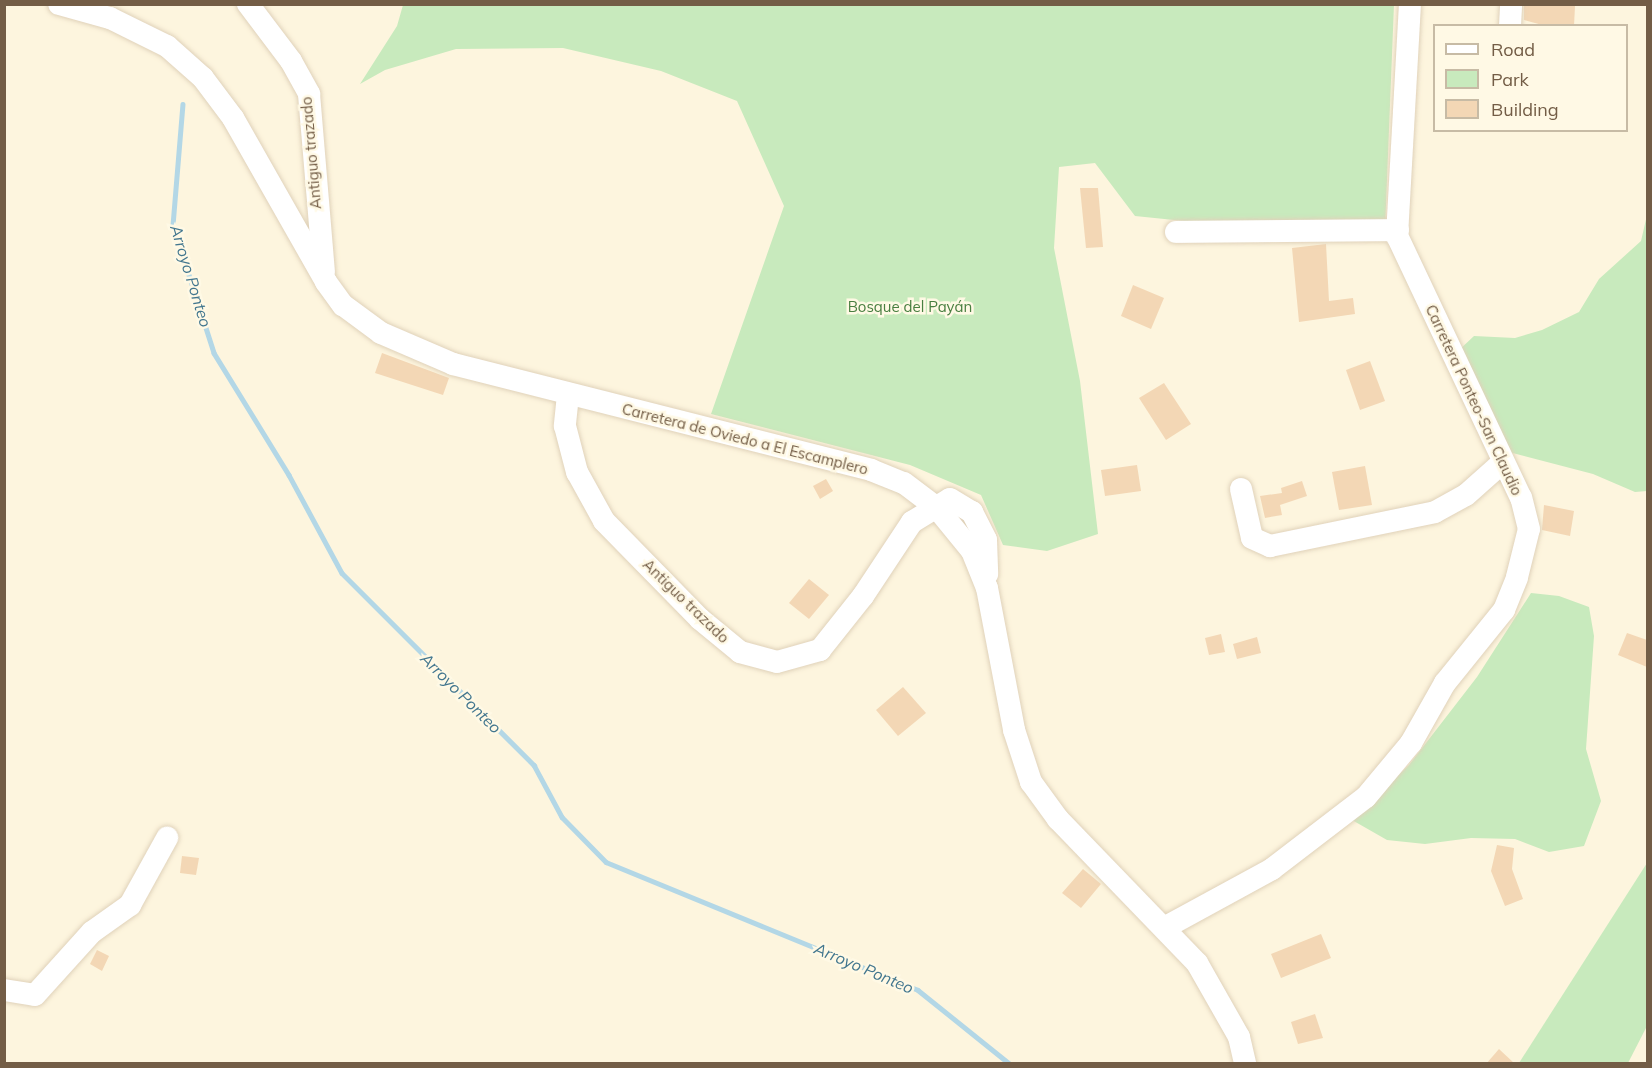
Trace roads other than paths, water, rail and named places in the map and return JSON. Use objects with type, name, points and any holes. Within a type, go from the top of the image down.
[{"type":"street","name":"Carretera de Oviedo a El Escamplero","points":[[59,4],[110,18],[167,46],[203,78],[233,118],[326,282],[343,305],[381,333],[453,364],[871,470],[904,483],[937,508],[972,551],[987,588],[1014,730],[1031,782],[1058,819],[1197,963],[1239,1037],[1245,1064]]},
{"type":"street","name":"Antiguo trazado","points":[[248,4],[291,61],[309,94],[316,211],[326,282]]},
{"type":"street","name":"Carretera Ponteo-San Claudio","points":[[1164,928],[1272,869],[1366,797],[1411,743],[1445,683],[1504,610],[1517,577],[1529,529],[1521,498],[1398,230],[1410,4]]},
{"type":"street","points":[[1510,24],[1511,4]]},
{"type":"street","points":[[1176,232],[1398,230]]},
{"type":"street","name":"Antiguo trazado","points":[[568,395],[565,426],[577,472],[604,521],[700,619],[740,652],[777,662],[820,650],[863,596],[912,522],[937,508]]},
{"type":"street","points":[[1241,489],[1252,538],[1270,546],[1435,512],[1466,495],[1503,462]]},
{"type":"street","points":[[4,990],[35,995],[92,932],[130,905],[167,838]]},
{"type":"waterway","name":"Arroyo Ponteo","points":[[183,104],[173,225],[214,353],[289,475],[342,573],[534,765],[562,817],[606,862],[918,990],[1010,1064]]},
{"type":"park label","name":"Bosque del Payán","points":[[910,307]]}]
